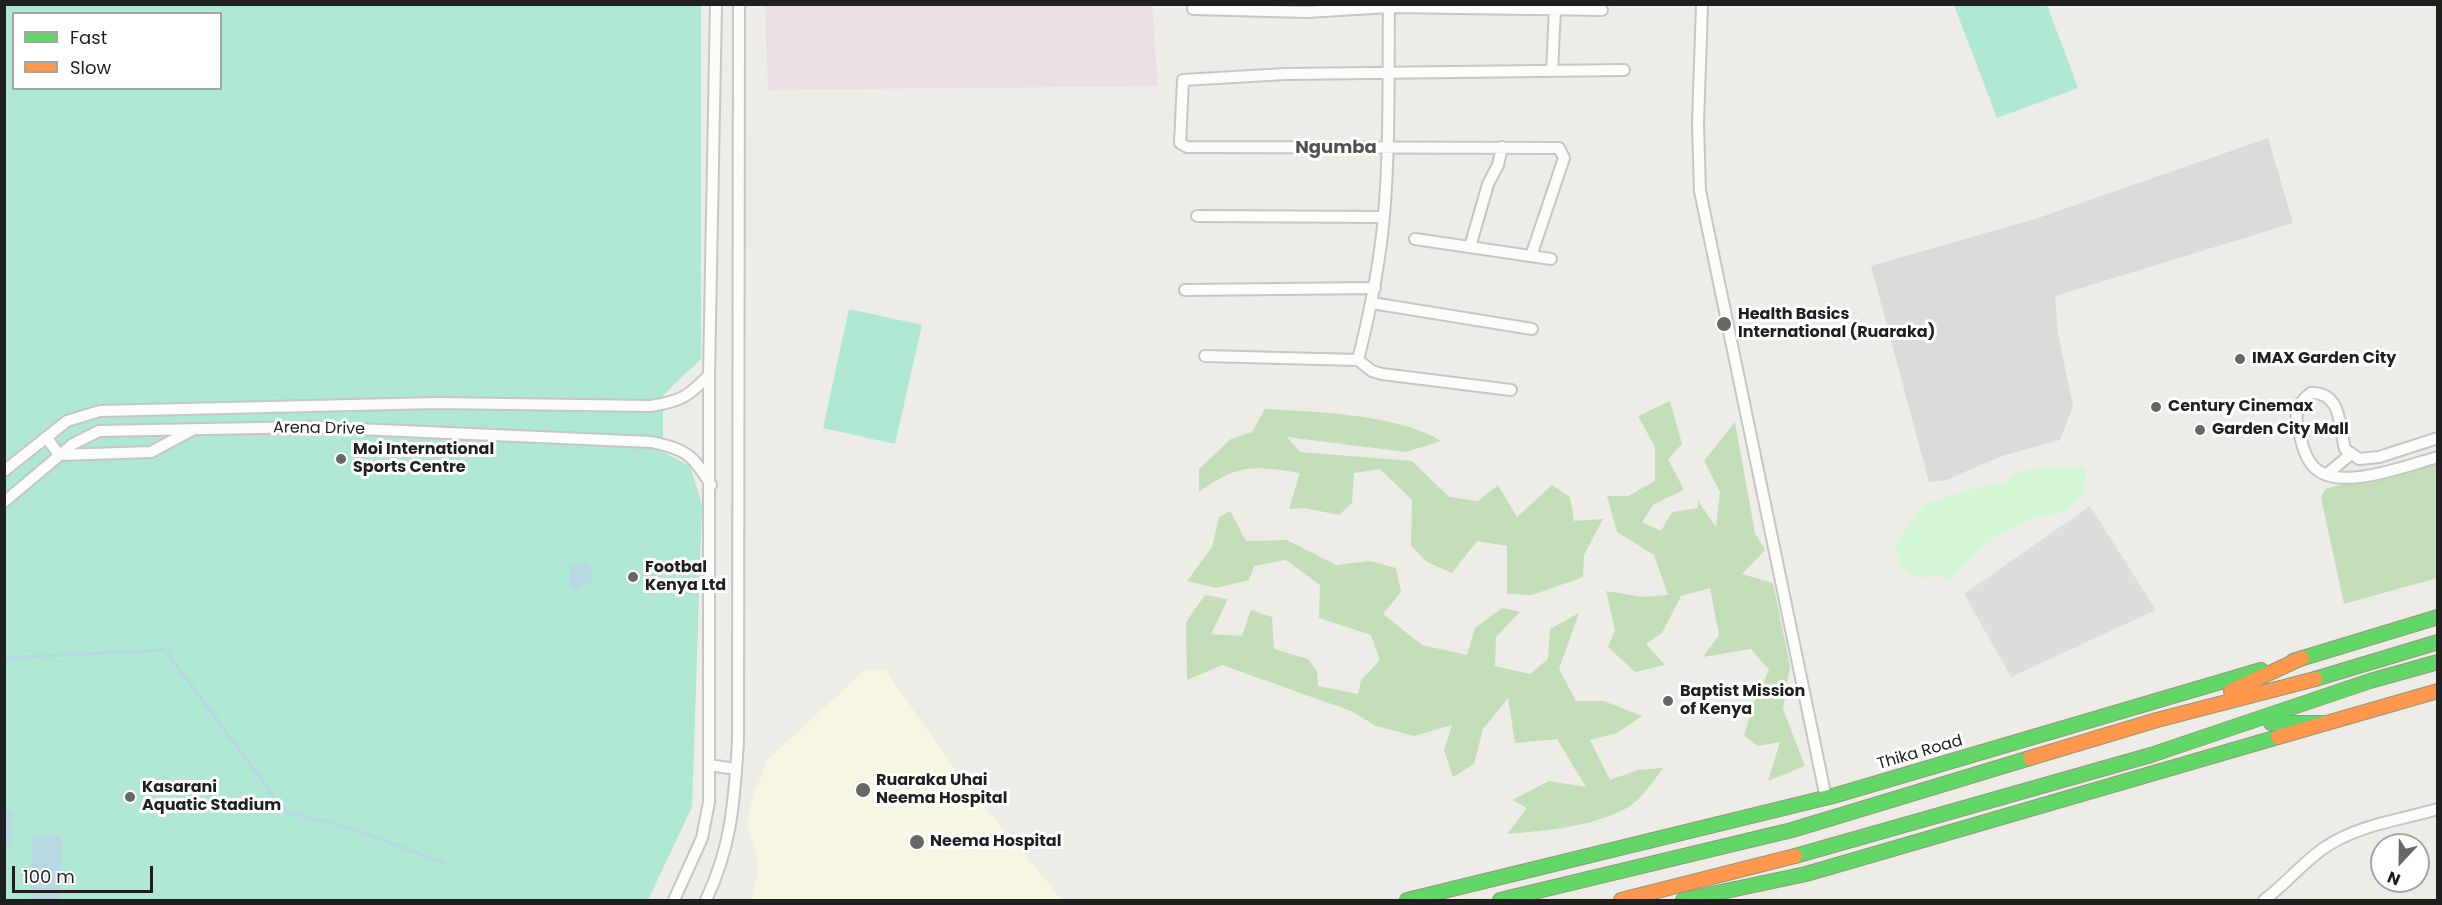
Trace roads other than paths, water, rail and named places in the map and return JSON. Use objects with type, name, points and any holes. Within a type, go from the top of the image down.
[{"type":"main road","name":"Thika Road","points":[[1407,900],[1523,874],[1826,798],[2438,617]]},
{"type":"main road","points":[[1500,900],[1792,830],[2157,720],[2301,683],[2438,642]]},
{"type":"main road","points":[[2157,720],[2254,682],[2302,658]]},
{"type":"main road","points":[[1621,900],[1900,827],[2151,755],[2370,681],[2438,662]]},
{"type":"main road","points":[[1683,900],[1806,874],[2438,691]]},
{"type":"main road","points":[[2240,726],[2293,721],[2323,723]]},
{"type":"street","points":[[674,900],[702,838],[709,802],[711,486],[709,375],[716,4]]},
{"type":"street","points":[[706,900],[726,848],[735,808],[740,4]]},
{"type":"street","points":[[1702,4],[1698,124],[1701,191],[1826,798]]},
{"type":"street","points":[[1358,360],[1375,288],[1384,217],[1388,147],[1389,6]]},
{"type":"street","points":[[1193,9],[1307,12],[1389,6],[1602,10]]},
{"type":"street","points":[[1552,71],[1555,9]]},
{"type":"street","points":[[1531,256],[1564,153],[1559,148],[1187,147],[1180,143],[1183,80],[1285,74],[1624,70]]},
{"type":"street","points":[[1470,247],[1488,184],[1498,165],[1502,147]]},
{"type":"street","points":[[1197,216],[1384,217]]},
{"type":"street","points":[[1415,239],[1551,260]]},
{"type":"street","points":[[1185,290],[1375,288]]},
{"type":"street","points":[[1372,303],[1532,329]]},
{"type":"street","points":[[1205,356],[1358,360],[1372,371],[1382,374],[1511,390]]},
{"type":"street","name":"Arena Drive","points":[[4,471],[67,421],[110,410],[437,403],[651,406],[679,401],[691,394],[709,375]]},
{"type":"street","points":[[2350,455],[2340,431],[2337,408],[2331,398],[2318,393],[2305,397],[2297,413],[2304,450],[2312,465],[2327,474],[2341,477],[2363,477],[2438,457]]},
{"type":"street","name":"Arena Drive","points":[[4,502],[73,444],[99,431],[312,427],[652,442],[682,449],[695,459],[711,486]]},
{"type":"street","points":[[47,438],[60,455],[151,452],[195,429]]},
{"type":"street","points":[[2350,455],[2368,459],[2438,438]]},
{"type":"street","points":[[2327,474],[2350,455]]},
{"type":"street","points":[[709,765],[736,769]]},
{"type":"street","points":[[2264,900],[2334,841],[2378,824],[2438,808]]},
{"type":"water","points":[[584,562],[591,564],[592,586],[583,582],[579,591],[569,586],[570,567]]},
{"type":"water","points":[[5,810],[12,811],[11,846],[5,846]]},
{"type":"water","points":[[32,836],[61,836],[61,900],[31,900]]},
{"type":"waterway","points":[[4,658],[165,650],[286,812],[341,825],[445,863]]},
{"type":"place","name":"Health Basics International (Ruaraka)","points":[[1724,324]]},
{"type":"place","name":"IMAX Garden City","points":[[2240,359]]},
{"type":"place","name":"Century Cinemax","points":[[2156,407]]},
{"type":"place","name":"Garden City Mall","points":[[2200,430]]},
{"type":"place","name":"Moi International Sports Centre","points":[[341,459]]},
{"type":"place","name":"Footbal Kenya Ltd","points":[[633,577]]},
{"type":"place","name":"Baptist Mission of Kenya","points":[[1668,701]]},
{"type":"place","name":"Ruaraka Uhai Neema Hospital","points":[[863,790]]},
{"type":"place","name":"Kasarani Aquatic Stadium","points":[[130,797]]},
{"type":"place","name":"Neema Hospital","points":[[917,842]]},
{"type":"district","name":"Ngumba","points":[[1336,148]]}]
